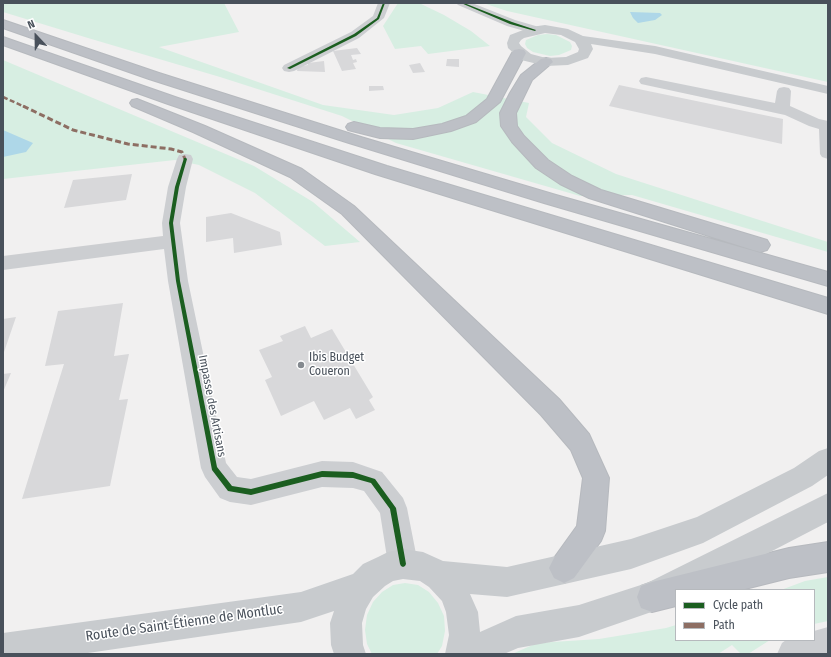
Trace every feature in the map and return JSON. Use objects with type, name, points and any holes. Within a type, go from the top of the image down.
[{"type":"highway","points":[[3,24],[200,91],[485,180],[828,279]]},
{"type":"highway","points":[[3,41],[83,70],[381,170],[828,306]]},
{"type":"highway","points":[[200,91],[217,88],[338,124],[380,133],[413,134],[445,128],[471,119],[494,102],[519,53]]},
{"type":"highway","points":[[546,62],[526,78],[508,113],[509,126],[542,164],[566,180],[595,194],[828,266]]},
{"type":"highway","points":[[83,70],[77,78],[199,129],[296,173],[342,205],[550,407],[580,442],[596,478],[591,531],[564,568]]},
{"type":"highway","points":[[686,589],[828,556]]},
{"type":"main road","points":[[828,90],[655,50],[580,39],[564,32],[535,30],[515,38],[514,43],[515,48],[519,53],[536,60],[546,62],[568,61],[583,55],[634,56],[828,102]]},
{"type":"main road","points":[[580,39],[586,50],[583,55]]},
{"type":"main road","points":[[440,576],[508,582],[564,568],[631,554],[703,529],[803,477],[828,460]]},
{"type":"main road","points":[[467,654],[516,632],[579,621],[664,594],[828,507]]},
{"type":"main road","points":[[350,654],[347,645],[346,623],[352,603],[362,586],[374,575],[388,567],[403,564],[422,567],[440,576],[454,591],[462,612],[465,635],[461,654]]},
{"type":"main road","name":"Route de Saint-Étienne de Montluc","points":[[3,649],[301,607],[362,586]]},
{"type":"street","points":[[289,68],[355,35],[378,18],[384,3]]},
{"type":"street","points":[[448,3],[503,28],[515,38]]},
{"type":"street","points":[[462,3],[511,24],[535,30]]},
{"type":"street","points":[[646,81],[782,109],[790,111],[814,123],[828,126],[828,154]]},
{"type":"street","points":[[782,109],[784,91]]},
{"type":"street","name":"Impasse des Artisans","points":[[185,159],[177,186],[171,223],[178,281],[214,468],[230,489],[251,492],[322,474],[353,475],[373,481],[393,508],[403,564]]},
{"type":"street","points":[[3,263],[173,241]]},
{"type":"street","points":[[793,654],[798,651],[828,643]]},
{"type":"green space","points":[[3,3],[224,3],[239,32],[159,47],[323,105],[394,115],[438,108],[473,92],[529,103],[526,117],[552,143],[616,174],[828,242],[828,252],[632,195],[580,196],[396,143],[342,116],[220,77],[3,12]]},
{"type":"green space","points":[[398,3],[419,3],[444,15],[471,31],[490,46],[428,54],[421,46],[395,49],[383,26]]},
{"type":"green space","points":[[483,3],[828,3],[828,82],[507,11]]},
{"type":"green space","points":[[538,35],[556,35],[570,42],[572,46],[571,50],[559,55],[550,56],[533,52],[527,48],[525,44],[526,40]]},
{"type":"green space","points":[[3,60],[254,166],[313,202],[360,242],[325,246],[255,193],[199,165],[175,160],[3,179]]},
{"type":"green space","points":[[828,577],[828,621],[815,624],[815,589],[784,589],[805,581]]},
{"type":"green space","points":[[405,583],[418,585],[429,592],[438,603],[444,616],[445,631],[442,646],[437,654],[372,654],[367,644],[365,630],[367,615],[373,602],[382,592],[393,585]]},
{"type":"green space","points":[[675,625],[675,641],[768,641],[748,654],[741,654],[732,645],[718,654],[512,654],[537,643],[599,639]]},
{"type":"water","points":[[630,12],[660,13],[662,15],[655,20],[638,23]]},
{"type":"water","points":[[3,130],[33,143],[26,152],[3,157]]},
{"type":"building","points":[[357,48],[361,54],[351,55],[353,60],[356,59],[357,62],[353,63],[356,69],[342,71],[333,51]]},
{"type":"building","points":[[447,59],[459,59],[459,67],[446,66]]},
{"type":"building","points":[[324,61],[325,72],[297,71],[298,67],[308,65],[308,63]]},
{"type":"building","points":[[420,63],[425,72],[413,73],[409,65]]},
{"type":"building","points":[[619,85],[783,119],[782,144],[609,106]]},
{"type":"building","points":[[369,86],[383,86],[384,90],[369,91]]},
{"type":"building","points":[[132,174],[126,200],[64,208],[73,180]]},
{"type":"building","points":[[231,213],[280,232],[282,245],[234,253],[233,238],[206,242],[206,217]]},
{"type":"building","points":[[123,303],[114,356],[129,354],[119,400],[128,399],[110,486],[22,499],[64,364],[45,366],[58,311]]},
{"type":"building","points":[[16,317],[3,355],[3,319]]},
{"type":"building","points":[[305,326],[311,338],[332,329],[373,397],[369,400],[375,410],[356,419],[350,408],[324,420],[314,401],[281,416],[265,380],[272,377],[259,350],[283,341],[280,336]]},
{"type":"building","points":[[11,373],[3,392],[3,374]]},
{"type":"marked path","points":[[3,97],[73,130],[128,144],[171,149],[182,152],[185,159]]},
{"type":"cycle path","points":[[289,68],[355,35],[378,18],[384,3]]},
{"type":"cycle path","points":[[462,3],[511,23],[535,30]]},
{"type":"cycle path","points":[[185,159],[177,187],[171,223],[178,281],[214,468],[230,489],[251,492],[322,474],[353,475],[373,481],[393,508],[403,564]]},
{"type":"place","name":"Ibis Budget Coueron","points":[[301,365]]}]
